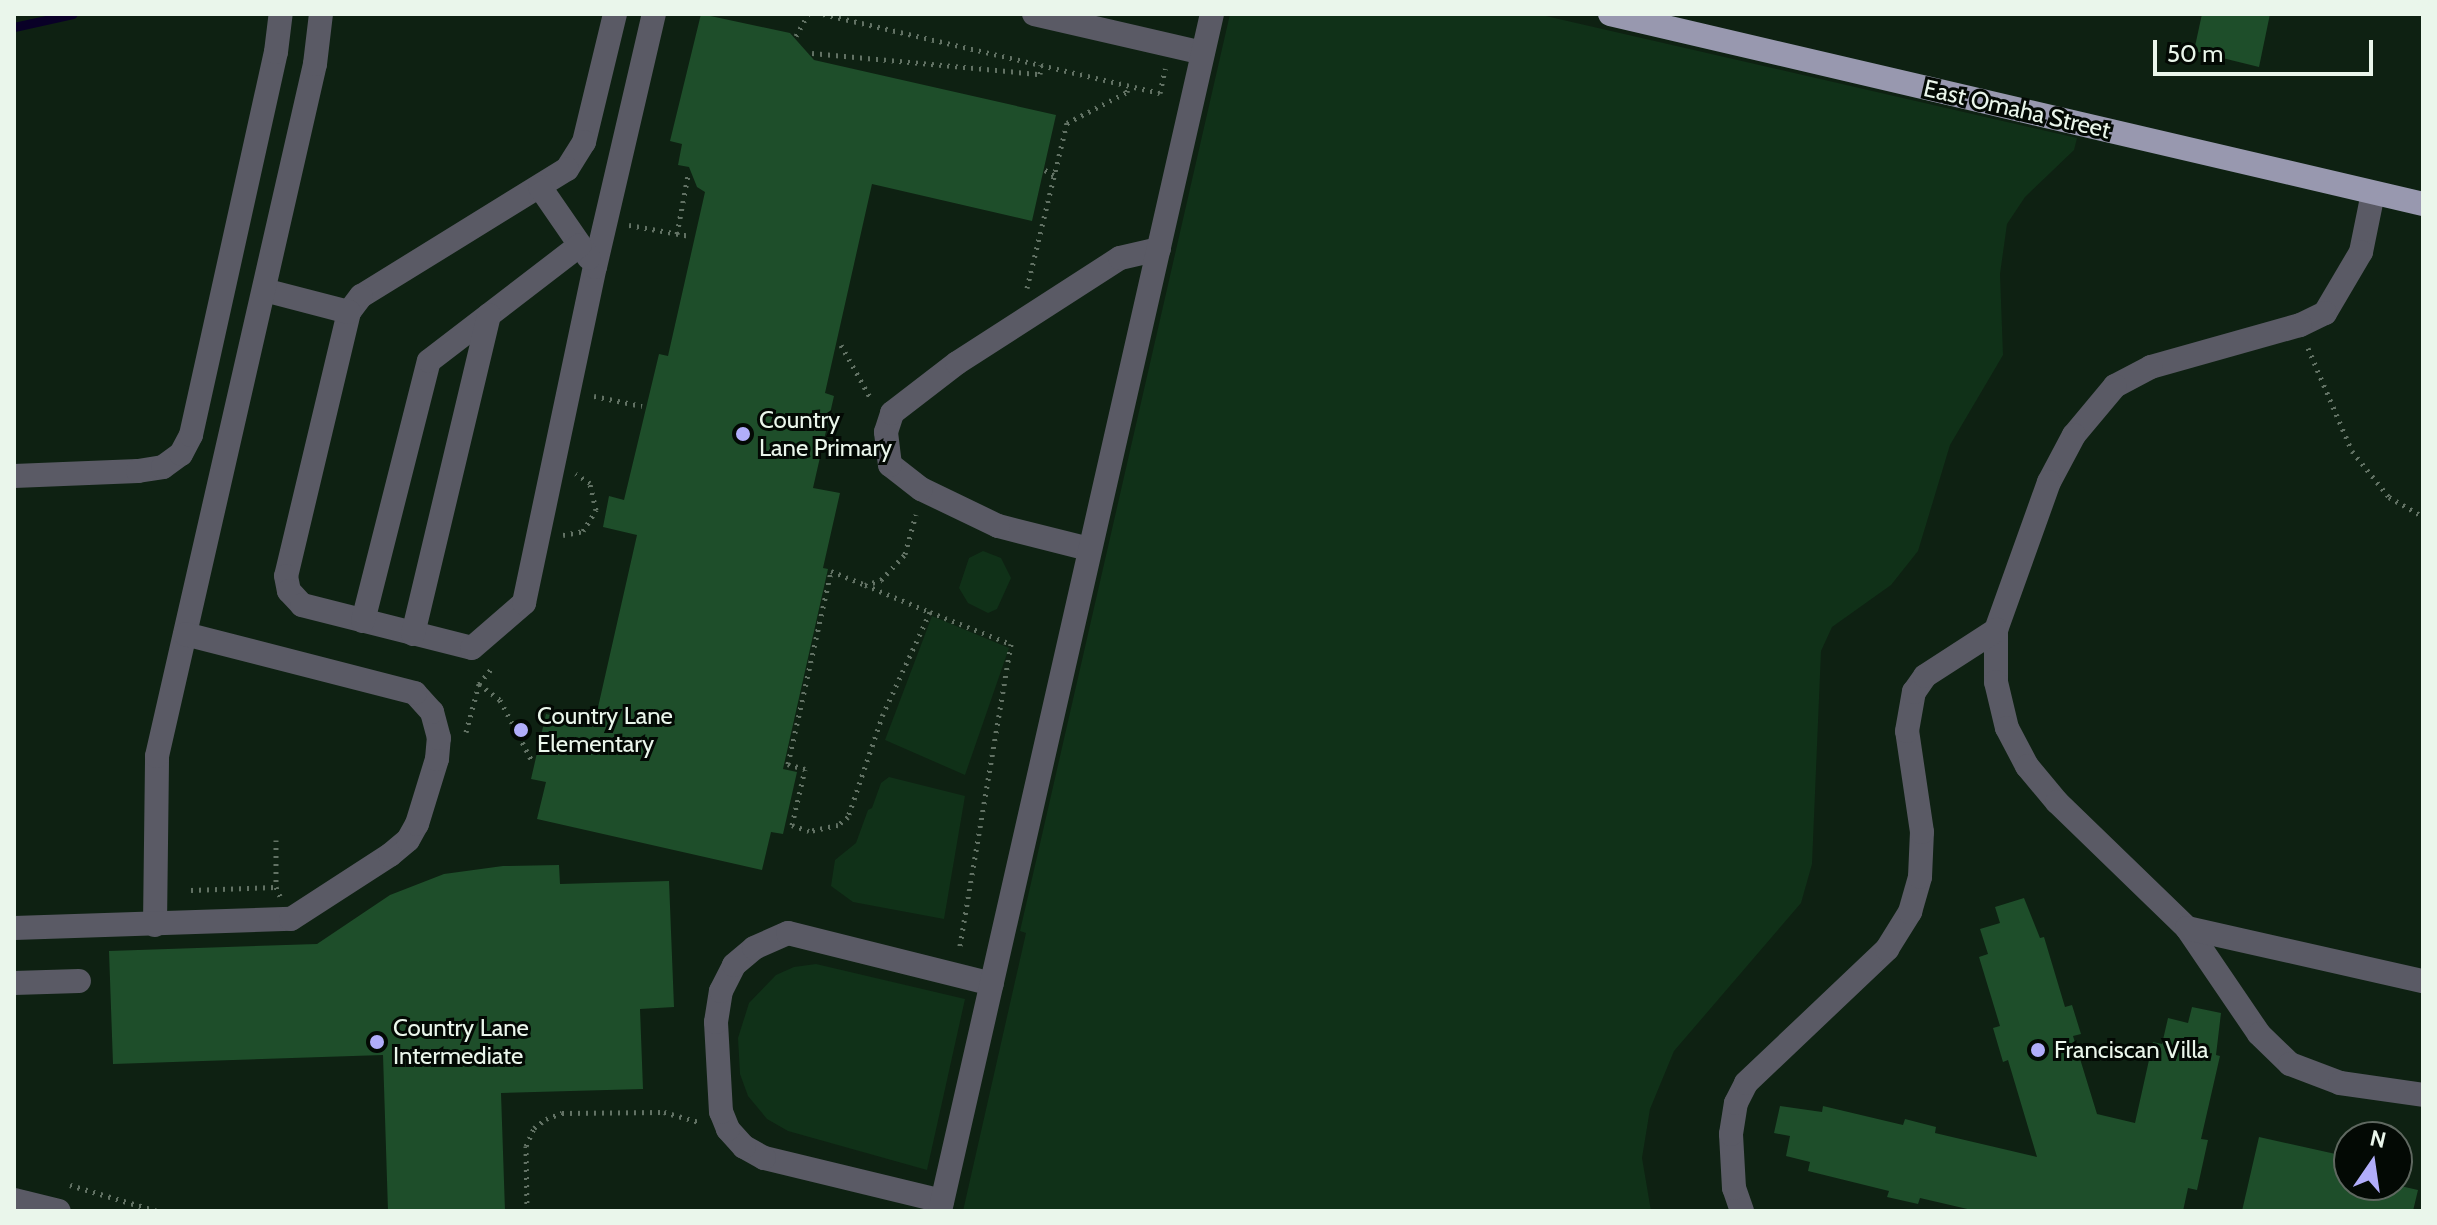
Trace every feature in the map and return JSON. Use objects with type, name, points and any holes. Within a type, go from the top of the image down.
[{"type":"main road","name":"East Omaha Street","points":[[1610,14],[2423,204]]},
{"type":"lane","points":[[14,476],[150,469],[163,467],[181,454],[194,420],[276,52],[281,14]]},
{"type":"lane","points":[[155,925],[157,756],[315,64],[321,14]]},
{"type":"lane","points":[[615,14],[584,142],[567,169],[361,296],[349,312],[286,576],[289,591],[302,605],[472,648],[524,603],[595,267],[654,14]]},
{"type":"lane","points":[[1034,14],[1203,53]]},
{"type":"lane","points":[[992,984],[788,933],[754,948],[734,965],[721,991],[716,1022],[721,1112],[728,1129],[744,1147],[764,1158],[941,1206],[992,984],[1089,549],[1212,14]]},
{"type":"lane","points":[[584,142],[624,150]]},
{"type":"lane","points":[[540,187],[595,267]]},
{"type":"lane","points":[[2373,193],[2361,252],[2325,313],[2300,325],[2151,367],[2115,386],[2074,435],[2049,482],[1996,630],[1996,682],[2007,728],[2027,766],[2057,802],[2187,928],[2259,1034],[2290,1064],[2340,1083],[2423,1095]]},
{"type":"lane","points":[[363,621],[429,361],[580,245]]},
{"type":"lane","points":[[1089,549],[998,526],[921,489],[890,465],[886,432],[892,413],[957,363],[1120,258],[1159,249]]},
{"type":"lane","points":[[264,290],[349,312]]},
{"type":"lane","points":[[413,634],[489,315]]},
{"type":"lane","points":[[1742,1211],[1734,1188],[1731,1134],[1736,1103],[1746,1083],[1887,949],[1910,912],[1920,877],[1922,832],[1907,731],[1914,692],[1925,676],[1996,630]]},
{"type":"lane","points":[[14,928],[291,919],[408,840],[417,824],[437,759],[437,724],[432,712],[415,693],[185,634]]},
{"type":"lane","points":[[2187,928],[2423,981]]},
{"type":"lane","points":[[14,983],[79,981]]},
{"type":"lane","points":[[14,1200],[59,1211]]},
{"type":"path","points":[[796,36],[808,14]]},
{"type":"path","points":[[823,14],[1160,93],[1171,46]]},
{"type":"path","points":[[812,53],[1040,74],[1041,65]]},
{"type":"path","points":[[1025,295],[1067,123],[1127,92],[1128,86]]},
{"type":"path","points":[[1045,170],[1054,175]]},
{"type":"path","points":[[677,234],[688,175]]},
{"type":"path","points":[[624,224],[690,236]]},
{"type":"path","points":[[2300,325],[2352,451],[2389,497],[2423,517]]},
{"type":"path","points":[[841,345],[868,399],[881,390]]},
{"type":"path","points":[[585,395],[642,406]]},
{"type":"path","points":[[554,534],[583,531],[596,510],[590,483],[568,471]]},
{"type":"path","points":[[865,585],[881,580],[905,554],[921,489]]},
{"type":"path","points":[[930,612],[883,714],[848,817],[838,825],[821,831],[792,825],[805,769],[788,764],[831,571],[1011,644],[961,951],[946,948]]},
{"type":"path","points":[[463,746],[479,684],[498,661]]},
{"type":"path","points":[[479,684],[500,700],[532,761]]},
{"type":"path","points":[[276,840],[276,887],[284,904]]},
{"type":"path","points":[[191,890],[276,887]]},
{"type":"path","points":[[527,1211],[526,1146],[534,1128],[546,1119],[562,1113],[664,1112],[703,1125],[700,1112]]},
{"type":"path","points":[[59,1182],[157,1211]]},
{"type":"green space","points":[[1230,14],[1537,14],[2077,138],[2074,150],[2025,197],[2007,224],[2000,274],[2003,355],[1950,445],[1918,551],[1891,585],[1832,627],[1821,651],[1812,864],[1801,903],[1674,1051],[1650,1109],[1642,1158],[1651,1211],[963,1211],[1026,933],[1020,931]]},
{"type":"green space","points":[[983,551],[1001,558],[1011,578],[997,609],[988,613],[968,603],[959,588],[969,558]]},
{"type":"green space","points":[[932,616],[1009,648],[965,775],[885,740]]},
{"type":"green space","points":[[889,777],[965,796],[944,919],[853,902],[831,886],[835,860],[856,843],[881,783]]},
{"type":"green space","points":[[816,964],[965,999],[927,1170],[788,1131],[767,1119],[748,1096],[740,1074],[738,1038],[749,1003],[776,975],[794,967]]},
{"type":"building","name":"Country Lane Primary","points":[[701,14],[790,33],[814,60],[1056,115],[1032,221],[872,184],[825,393],[834,396],[813,488],[840,493],[823,568],[828,569],[783,769],[797,772],[783,834],[771,832],[762,870],[537,819],[546,782],[531,779],[546,714],[594,725],[637,535],[603,527],[609,496],[624,500],[659,354],[668,356],[705,192],[697,187],[689,167],[678,165],[682,144],[670,141]]},
{"type":"building","points":[[2202,14],[2270,14],[2259,67],[2194,51]]},
{"type":"building","name":"Country Lane Intermediate","points":[[559,865],[560,884],[669,881],[674,1007],[640,1009],[643,1089],[501,1093],[505,1211],[388,1211],[383,1055],[113,1064],[109,951],[317,944],[390,895],[444,874],[503,866]]},
{"type":"building","name":"Franciscan Villa","points":[[2024,898],[2040,938],[2044,937],[2065,1007],[2072,1005],[2081,1034],[2073,1036],[2097,1114],[2135,1123],[2153,1042],[2162,1044],[2168,1018],[2188,1023],[2192,1007],[2221,1013],[2216,1055],[2220,1056],[2201,1139],[2208,1140],[2197,1190],[2188,1188],[2183,1211],[1976,1211],[1920,1198],[1918,1204],[1887,1197],[1889,1191],[1808,1171],[1810,1162],[1786,1156],[1790,1136],[1774,1133],[1780,1106],[1822,1112],[1823,1106],[1903,1125],[1905,1119],[1936,1127],[1935,1133],[2037,1157],[2008,1060],[2003,1062],[1993,1028],[2000,1026],[1979,957],[1988,954],[1980,929],[2000,923],[1995,907]]},
{"type":"building","points":[[2259,1137],[2333,1153],[2333,1201],[2413,1201],[2413,1189],[2418,1190],[2413,1211],[2242,1211]]},
{"type":"waterway","points":[[14,27],[73,14]]},
{"type":"place","name":"Country Lane Primary","points":[[743,434]]},
{"type":"place","name":"Country Lane Elementary","points":[[521,730]]},
{"type":"place","name":"Country Lane Intermediate","points":[[377,1042]]},
{"type":"place","name":"Franciscan Villa","points":[[2038,1050]]}]
